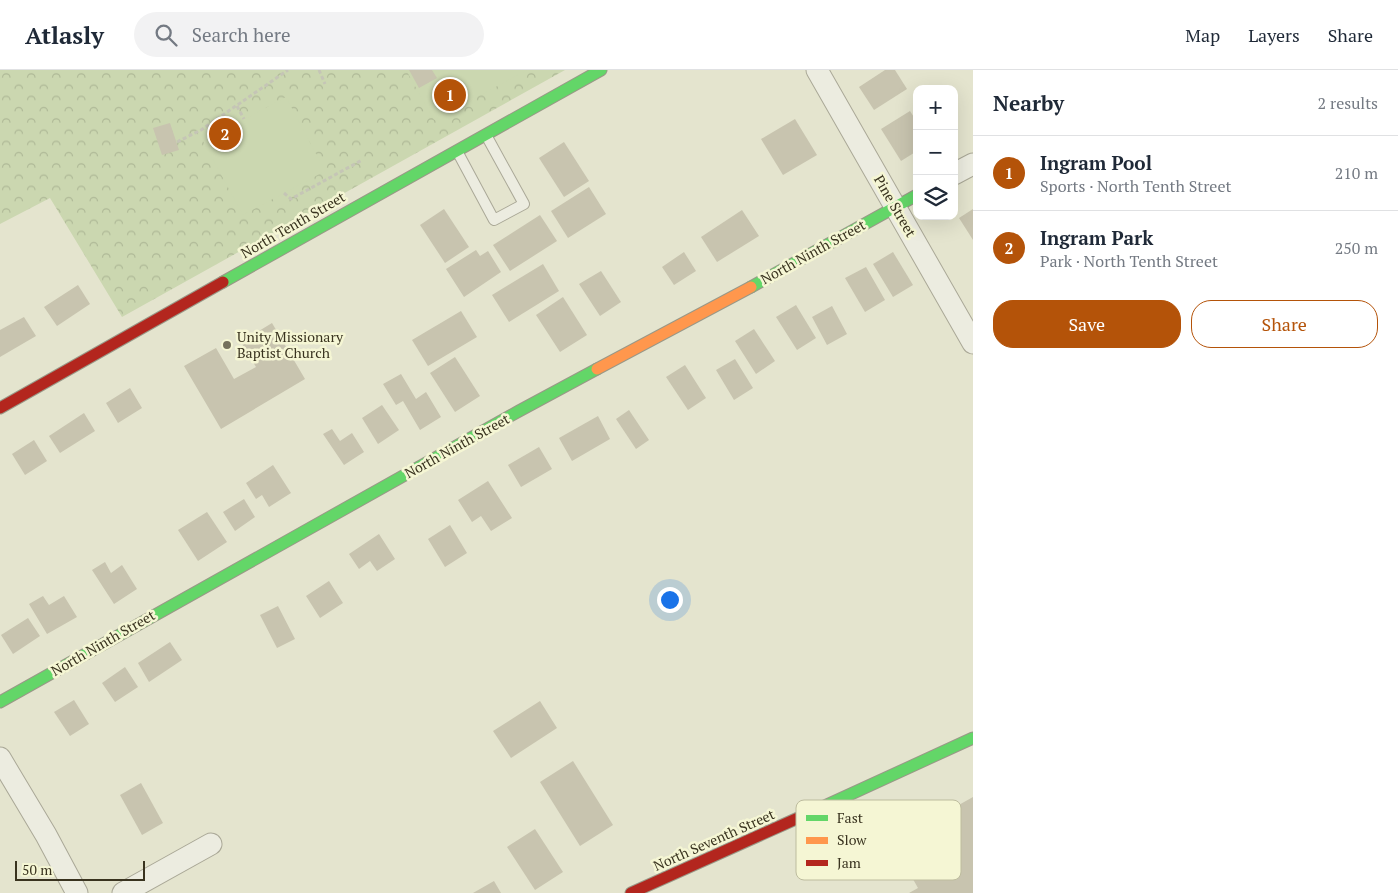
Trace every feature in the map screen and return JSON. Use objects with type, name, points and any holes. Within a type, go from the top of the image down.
[{"type":"street","name":"North Tenth Street","points":[[0,408],[601,70]]},
{"type":"street","name":"Pine Street","points":[[816,70],[973,343]]},
{"type":"street","points":[[958,172],[973,164]]},
{"type":"street","name":"North Ninth Street","points":[[0,702],[519,411],[731,298],[913,197]]},
{"type":"street","name":"North Seventh Street","points":[[838,800],[973,738]]},
{"type":"street","points":[[0,758],[46,835],[77,893]]},
{"type":"street","name":"North Seventh Street","points":[[631,893],[796,819]]},
{"type":"street","points":[[122,893],[210,844]]},
{"type":"lane","points":[[456,150],[494,220],[524,204],[486,134]]},
{"type":"path","points":[[177,142],[201,130],[288,70]]},
{"type":"path","points":[[319,70],[325,84]]},
{"type":"path","points":[[236,106],[244,119]]},
{"type":"path","points":[[284,193],[291,199],[362,160]]},
{"type":"green space","points":[[0,70],[565,70],[122,317],[50,198],[0,224]]},
{"type":"green space","points":[[406,70],[527,70],[434,120]]},
{"type":"green space","points":[[286,97],[325,171],[243,215],[203,141]]},
{"type":"building","points":[[409,70],[432,70],[437,78],[419,88]]},
{"type":"building","points":[[885,70],[895,70],[907,89],[874,110],[859,87]]},
{"type":"building","points":[[910,111],[913,116],[913,154],[901,161],[881,129]]},
{"type":"building","points":[[795,119],[817,155],[783,175],[761,139]]},
{"type":"building","points":[[170,123],[179,150],[162,155],[153,128]]},
{"type":"building","points":[[564,142],[589,181],[564,197],[539,158]]},
{"type":"building","points":[[589,187],[606,214],[568,238],[551,211]]},
{"type":"building","points":[[444,209],[469,247],[445,263],[420,225]]},
{"type":"building","points":[[973,209],[973,240],[959,218]]},
{"type":"building","points":[[742,210],[759,236],[717,262],[701,237]]},
{"type":"building","points":[[540,215],[557,241],[510,271],[493,245]]},
{"type":"building","points":[[476,250],[480,256],[488,251],[501,272],[464,297],[446,269]]},
{"type":"building","points":[[684,252],[696,271],[674,285],[662,267]]},
{"type":"building","points":[[893,252],[913,285],[893,297],[873,264]]},
{"type":"building","points":[[543,264],[559,291],[509,322],[492,295]]},
{"type":"building","points":[[866,267],[885,300],[865,312],[845,278]]},
{"type":"building","points":[[601,271],[621,302],[600,316],[579,284]]},
{"type":"building","points":[[78,285],[90,304],[57,326],[44,307]]},
{"type":"building","points":[[563,297],[587,335],[560,352],[536,315]]},
{"type":"building","points":[[796,305],[816,338],[797,350],[776,317]]},
{"type":"building","points":[[832,306],[847,334],[827,345],[812,317]]},
{"type":"building","points":[[461,311],[477,337],[428,366],[412,340]]},
{"type":"building","points":[[24,317],[36,336],[0,357],[0,330]]},
{"type":"building","points":[[272,323],[305,379],[221,429],[184,366],[216,348],[234,379],[256,367],[241,342]]},
{"type":"building","points":[[754,329],[775,361],[756,374],[735,341]]},
{"type":"building","points":[[455,357],[480,396],[455,412],[430,373]]},
{"type":"building","points":[[735,359],[753,388],[734,400],[716,370]]},
{"type":"building","points":[[685,365],[706,398],[688,410],[666,377]]},
{"type":"building","points":[[401,374],[416,399],[426,392],[441,417],[420,430],[403,401],[396,405],[383,384]]},
{"type":"building","points":[[130,388],[142,408],[118,423],[106,403]]},
{"type":"building","points":[[382,405],[399,430],[378,444],[362,418]]},
{"type":"building","points":[[629,410],[649,440],[636,449],[616,419]]},
{"type":"building","points":[[84,413],[95,431],[60,453],[49,436]]},
{"type":"building","points":[[598,416],[610,439],[572,461],[559,438]]},
{"type":"building","points":[[332,429],[340,441],[352,433],[364,452],[344,465],[323,434]]},
{"type":"building","points":[[34,440],[47,461],[25,475],[12,454]]},
{"type":"building","points":[[539,447],[552,469],[521,487],[508,465]]},
{"type":"building","points":[[273,465],[291,493],[269,507],[262,495],[256,499],[246,483]]},
{"type":"building","points":[[488,481],[512,518],[491,531],[481,516],[472,522],[458,500]]},
{"type":"building","points":[[244,499],[255,517],[235,531],[223,512]]},
{"type":"building","points":[[207,512],[227,542],[198,561],[178,530]]},
{"type":"building","points":[[450,525],[467,553],[445,567],[428,539]]},
{"type":"building","points":[[379,534],[395,559],[377,571],[370,561],[359,569],[349,554]]},
{"type":"building","points":[[105,562],[111,573],[122,565],[137,589],[114,604],[92,570]]},
{"type":"building","points":[[329,581],[343,603],[320,618],[306,596]]},
{"type":"building","points":[[43,596],[49,605],[64,596],[77,617],[47,634],[29,604]]},
{"type":"building","points":[[278,606],[295,639],[277,648],[260,615]]},
{"type":"building","points":[[28,618],[40,636],[13,654],[1,635]]},
{"type":"building","points":[[170,642],[182,660],[149,682],[138,663]]},
{"type":"building","points":[[125,667],[138,687],[115,702],[102,683]]},
{"type":"building","points":[[74,700],[89,724],[70,736],[54,712]]},
{"type":"building","points":[[540,701],[557,728],[511,758],[493,731]]},
{"type":"building","points":[[573,761],[613,825],[580,846],[540,782]]},
{"type":"building","points":[[141,783],[163,823],[142,835],[120,795]]},
{"type":"building","points":[[973,797],[973,893],[909,893],[918,888],[913,880],[961,880],[961,804]]},
{"type":"building","points":[[535,829],[563,872],[535,890],[507,847]]},
{"type":"building","points":[[494,881],[501,893],[473,893]]},
{"type":"traffic: fast","points":[[223,282],[601,70]]},
{"type":"traffic: fast","points":[[751,287],[913,197]]},
{"type":"traffic: fast","points":[[0,702],[597,369]]},
{"type":"traffic: fast","points":[[838,800],[973,738]]},
{"type":"traffic: slow","points":[[597,369],[751,287]]},
{"type":"traffic: jam","points":[[0,408],[223,282]]},
{"type":"traffic: jam","points":[[631,893],[796,819]]},
{"type":"place","name":"Ingram Pool","points":[[450,95]]},
{"type":"place","name":"Ingram Park","points":[[225,134]]},
{"type":"place","name":"Unity Missionary Baptist Church","points":[[227,345]]}]
